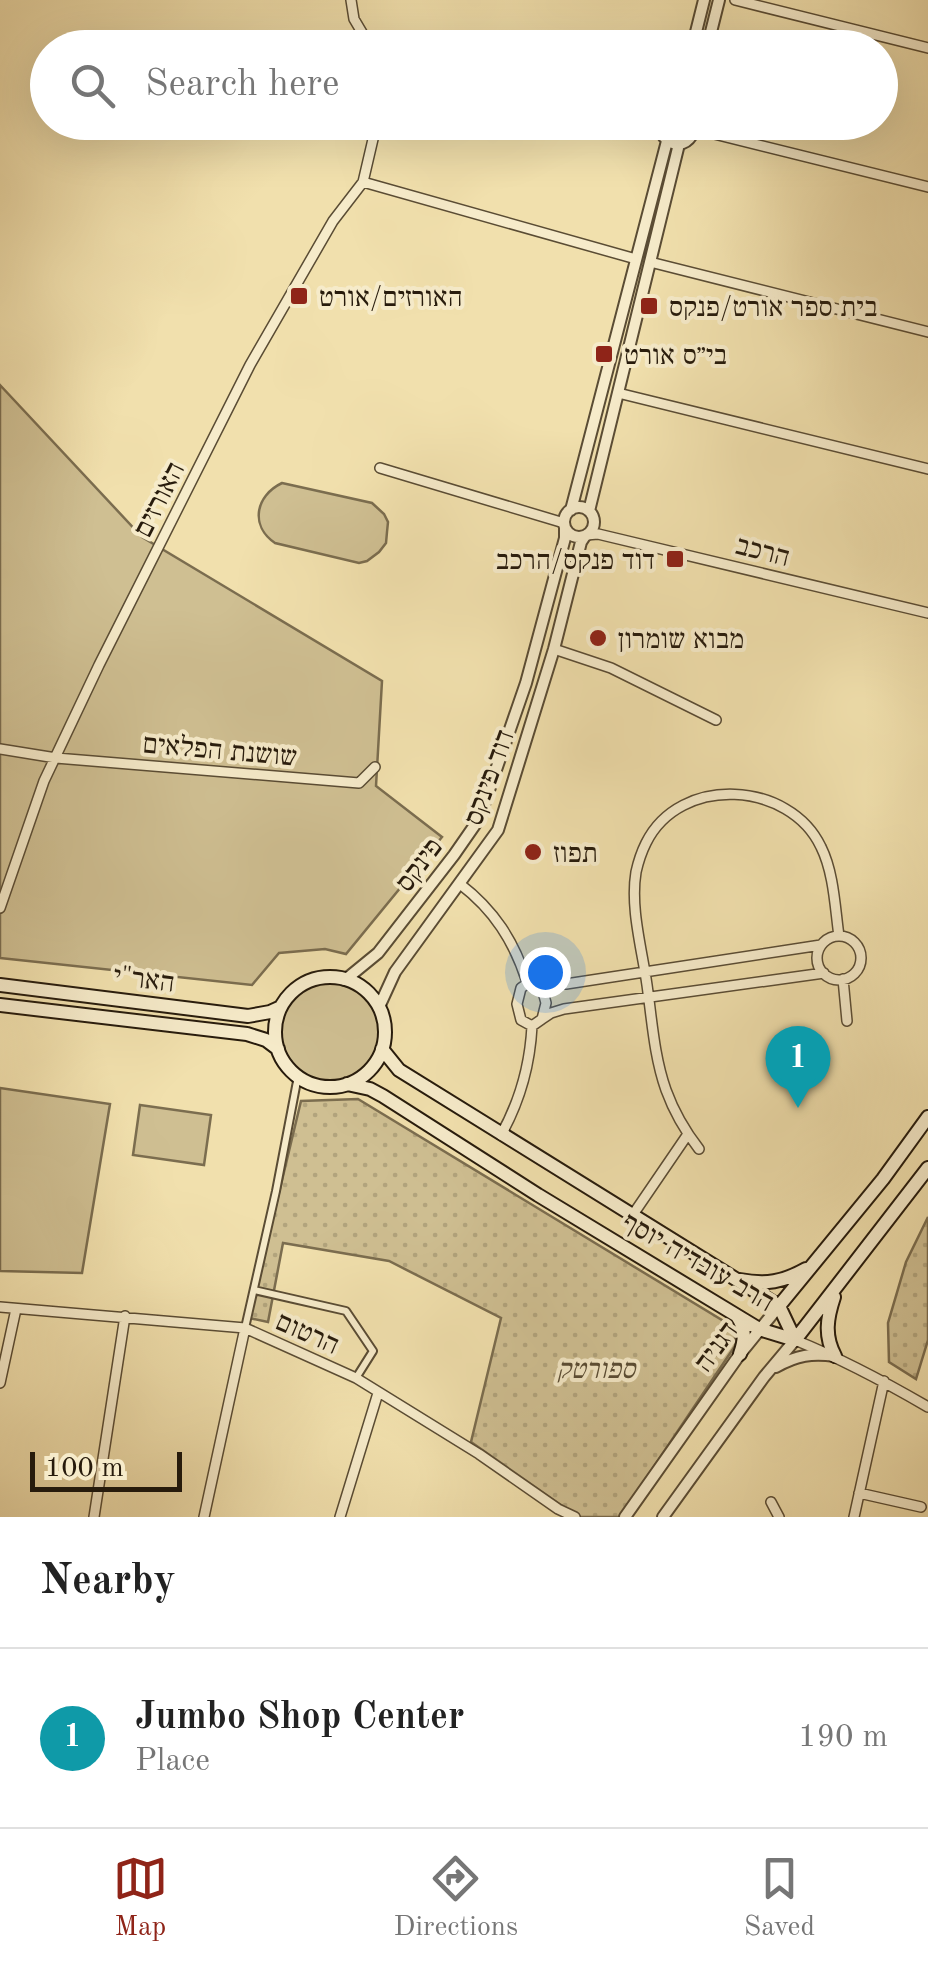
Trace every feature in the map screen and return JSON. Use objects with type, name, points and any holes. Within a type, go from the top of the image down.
[{"type":"main road","points":[[321,978],[345,980],[363,988],[379,1007],[385,1032],[382,1049],[369,1071],[347,1084],[322,1086],[298,1076],[286,1064],[278,1049],[276,1024],[282,1007],[305,983],[321,978]]},
{"type":"main road","name":"האר\"י","points":[[0,986],[248,1016],[282,1007]]},
{"type":"main road","name":"האר\"י","points":[[2,1006],[247,1034],[278,1049]]},
{"type":"main road","name":"הרב עובדיה יוסף","points":[[382,1049],[398,1070],[778,1306],[796,1340]]},
{"type":"main road","name":"הרב עובדיה יוסף","points":[[347,1084],[383,1096],[483,1162],[759,1329],[796,1340]]},
{"type":"main road","name":"דגניה","points":[[778,1306],[928,1118]]},
{"type":"main road","name":"דגניה","points":[[796,1340],[928,1168]]},
{"type":"main road","points":[[733,1278],[765,1284],[780,1282],[813,1265]]},
{"type":"main road","points":[[835,1356],[826,1335],[838,1285]]},
{"type":"main road","points":[[735,1314],[744,1330],[740,1354]]},
{"type":"street","points":[[351,0],[361,30]]},
{"type":"street","points":[[696,30],[704,0]]},
{"type":"street","points":[[711,30],[719,0]]},
{"type":"street","points":[[735,0],[856,30]]},
{"type":"street","points":[[898,41],[928,48]]},
{"type":"street","name":"האורזים","points":[[0,908],[44,781],[99,666],[250,365],[333,221],[363,182],[373,140]]},
{"type":"street","points":[[565,525],[667,140],[679,144],[687,140]]},
{"type":"street","points":[[747,140],[928,187]]},
{"type":"street","points":[[380,468],[565,525],[572,535],[586,536],[592,531],[594,523],[589,511],[679,144]]},
{"type":"street","points":[[363,182],[636,259]]},
{"type":"street","points":[[650,262],[928,332]]},
{"type":"street","points":[[618,393],[928,469]]},
{"type":"street","points":[[570,510],[580,507],[589,511]]},
{"type":"street","name":"פינקס","points":[[345,980],[378,953],[479,818],[526,684],[565,525]]},
{"type":"street","name":"הרכב","points":[[586,536],[598,534],[928,613]]},
{"type":"street","name":"דוד פינקס","points":[[379,1007],[394,972],[498,830],[554,649],[581,542],[586,536]]},
{"type":"street","points":[[554,649],[611,668],[716,720]]},
{"type":"street","name":"שושנת הפלאים","points":[[0,749],[56,758],[360,782],[375,768]]},
{"type":"street","points":[[699,1150],[670,1100],[660,1071],[636,909],[636,871],[648,840],[667,817],[692,802],[721,794],[750,795],[778,804],[803,821],[822,847],[839,936]]},
{"type":"street","points":[[460,884],[501,925],[530,982],[542,988],[546,1000],[542,1020]]},
{"type":"street","points":[[839,936],[854,943],[860,954],[858,968],[842,980],[824,973],[817,958],[822,945],[839,936]]},
{"type":"street","points":[[532,1026],[522,1020],[517,1008],[518,994],[530,982],[566,984],[822,945]]},
{"type":"street","points":[[532,1026],[564,1008],[824,973]]},
{"type":"street","points":[[842,980],[847,1021]]},
{"type":"street","points":[[501,1135],[525,1075],[532,1026]]},
{"type":"street","points":[[204,1517],[298,1076]]},
{"type":"street","points":[[632,1216],[688,1134]]},
{"type":"street","points":[[254,1290],[346,1311],[373,1351],[356,1378]]},
{"type":"street","name":"דגניה","points":[[626,1517],[778,1306]]},
{"type":"street","name":"הרטום","points":[[0,1307],[245,1328],[356,1378],[479,1454],[562,1513],[575,1517]]},
{"type":"street","points":[[0,1383],[16,1308]]},
{"type":"street","points":[[94,1517],[125,1316]]},
{"type":"street","points":[[796,1340],[835,1356],[928,1407]]},
{"type":"street","name":"דגניה","points":[[663,1517],[796,1340]]},
{"type":"street","points":[[764,1378],[792,1358],[835,1356]]},
{"type":"street","points":[[854,1517],[884,1381]]},
{"type":"street","points":[[340,1517],[378,1393]]},
{"type":"street","points":[[859,1493],[922,1507]]},
{"type":"street","points":[[771,1502],[779,1517]]},
{"type":"green space","points":[[0,385],[142,537],[382,681],[376,786],[442,837],[346,954],[325,949],[279,953],[252,985],[0,958]]},
{"type":"green space","points":[[282,483],[372,503],[388,522],[386,543],[367,561],[359,563],[275,543],[262,528],[259,512],[266,495]]},
{"type":"green space","points":[[330,983],[349,987],[364,998],[375,1013],[379,1032],[375,1051],[364,1066],[349,1077],[330,1081],[311,1077],[296,1066],[285,1051],[281,1032],[285,1013],[296,998],[311,987]]},
{"type":"green space","points":[[0,1088],[110,1104],[82,1273],[0,1271]]},
{"type":"green space","name":"ספורטק","points":[[358,1099],[735,1328],[735,1346],[620,1517],[578,1517],[471,1442],[501,1318],[389,1261],[283,1243],[268,1322],[249,1318],[301,1101]]},
{"type":"green space","points":[[140,1105],[211,1115],[204,1165],[133,1155]]},
{"type":"green space","points":[[928,1217],[928,1340],[916,1379],[889,1362],[888,1323],[906,1262]]},
{"type":"place","name":"האורזים/אורט","points":[[299,296]]},
{"type":"place","name":"בית ספר אורט/פנקס","points":[[649,306]]},
{"type":"place","name":"בי״ס אורט","points":[[604,354]]},
{"type":"place","name":"דוד פנקס/הרכב","points":[[675,559]]},
{"type":"place","name":"מבוא שומרון","points":[[598,638]]},
{"type":"place","name":"תפוז","points":[[533,852]]},
{"type":"place","name":"Jumbo Shop Center","points":[[798,1108]]}]
